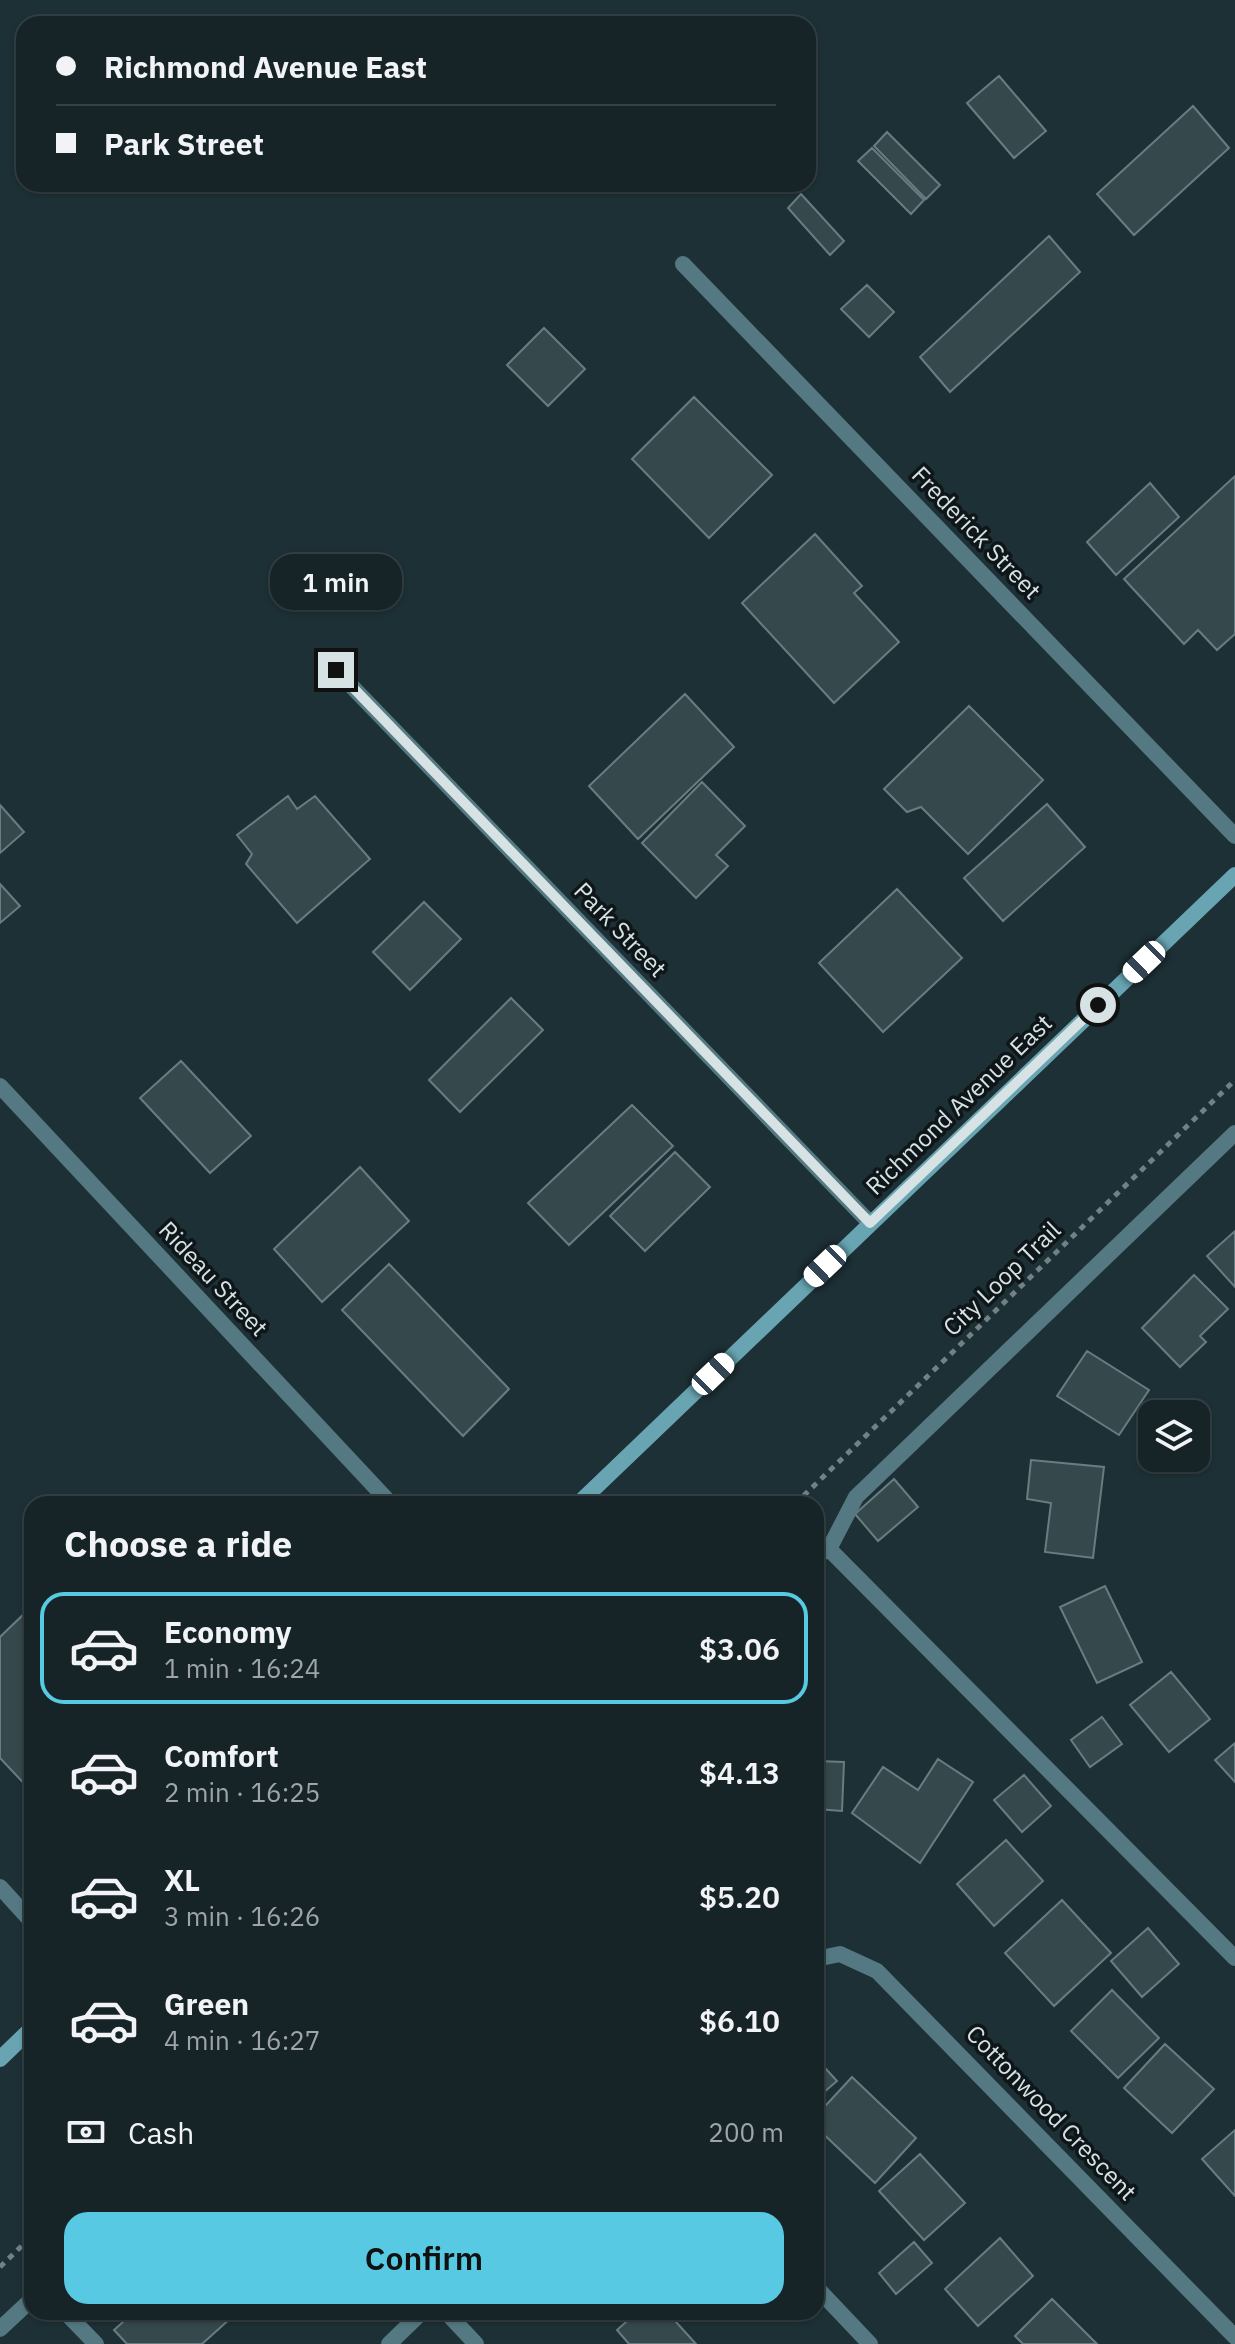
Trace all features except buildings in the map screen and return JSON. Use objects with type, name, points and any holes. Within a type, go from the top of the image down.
[{"type":"main road","name":"Richmond Avenue East","points":[[586,1496],[1235,875]]},
{"type":"main road","points":[[0,2059],[24,2036]]},
{"type":"street","name":"Frederick Street","points":[[683,264],[1235,836]]},
{"type":"street","name":"Park Street","points":[[336,670],[870,1223]]},
{"type":"street","name":"Rideau Street","points":[[0,1086],[384,1496]]},
{"type":"street","points":[[824,1550],[856,1497],[1235,1133]]},
{"type":"street","points":[[824,1555],[1235,1958]]},
{"type":"street","points":[[0,1887],[24,1913]]},
{"type":"street","name":"Cottonwood Crescent","points":[[824,1957],[840,1954],[877,1971],[1235,2337]]},
{"type":"street","points":[[824,2295],[870,2344]]},
{"type":"street","points":[[0,2329],[24,2306]]},
{"type":"street","points":[[73,2320],[96,2344]]},
{"type":"street","points":[[389,2344],[414,2320]]},
{"type":"street","points":[[454,2320],[476,2344]]},
{"type":"path","name":"City Loop Trail","points":[[803,1496],[1235,1080]]},
{"type":"path","points":[[0,2267],[24,2244]]},
{"type":"route","points":[[336,670],[870,1223],[1098,1005]]}]
